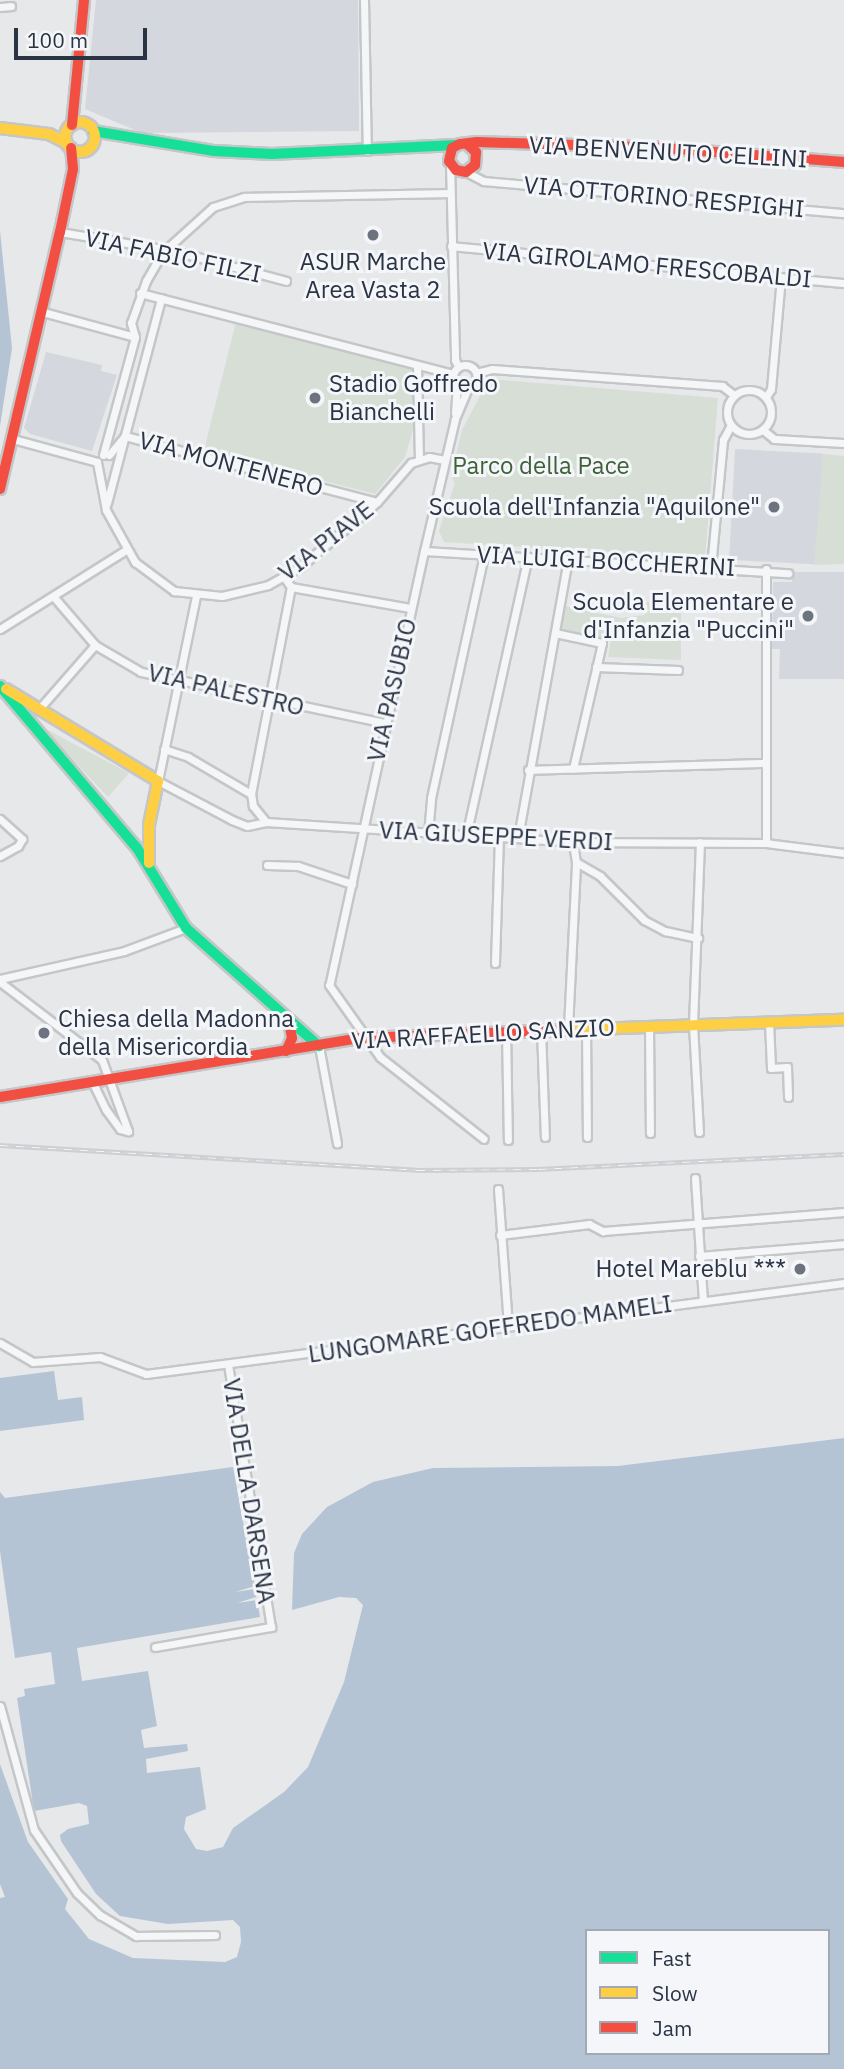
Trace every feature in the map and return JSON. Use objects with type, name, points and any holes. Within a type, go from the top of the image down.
[{"type":"street","points":[[0,489],[43,312],[70,185],[70,127],[78,98],[84,0]]},
{"type":"street","points":[[364,0],[367,151]]},
{"type":"street","points":[[0,7],[11,6]]},
{"type":"street","points":[[70,185],[88,148],[90,128],[78,98]]},
{"type":"street","name":"VIA BENVENUTO CELLINI","points":[[49,134],[70,127],[90,128],[132,140],[214,151],[367,151],[491,144],[663,149],[844,162]]},
{"type":"street","points":[[0,128],[49,134]]},
{"type":"street","name":"VIA BENVENUTO CELLINI","points":[[49,134],[69,146],[88,148],[132,140]]},
{"type":"street","points":[[428,146],[466,170]]},
{"type":"street","points":[[449,160],[467,147]]},
{"type":"street","points":[[450,184],[466,170],[467,147]]},
{"type":"street","points":[[449,160],[448,193],[458,366],[453,374]]},
{"type":"street","name":"VIA OTTORINO RESPIGHI","points":[[466,170],[484,181],[844,212]]},
{"type":"street","points":[[103,457],[135,337],[131,323],[140,293],[163,252],[213,207],[228,200],[448,193]]},
{"type":"street","name":"VIA FABIO FILZI","points":[[60,232],[163,252],[286,281]]},
{"type":"street","name":"VIA GIROLAMO FRESCOBALDI","points":[[451,246],[844,283]]},
{"type":"street","points":[[766,397],[771,389],[781,278]]},
{"type":"street","points":[[140,293],[453,374]]},
{"type":"street","points":[[107,510],[115,469],[161,298]]},
{"type":"street","points":[[43,312],[135,337]]},
{"type":"street","points":[[417,365],[419,458],[445,460]]},
{"type":"street","points":[[458,366],[469,365],[476,373]]},
{"type":"street","points":[[455,419],[476,373],[492,369],[722,386],[734,395]]},
{"type":"street","points":[[453,374],[457,386],[455,419]]},
{"type":"street","points":[[457,386],[468,388]]},
{"type":"street","points":[[711,567],[723,440],[731,425],[727,406],[734,395],[747,390],[766,397],[772,410],[763,430],[749,435],[731,425]]},
{"type":"street","name":"VIA PASUBIO","points":[[362,1038],[329,985],[352,884],[360,829],[455,419]]},
{"type":"street","points":[[763,430],[774,439],[844,443]]},
{"type":"street","points":[[103,457],[125,436]]},
{"type":"street","name":"VIA MONTENERO","points":[[125,436],[377,502]]},
{"type":"street","points":[[13,439],[103,457],[115,469]]},
{"type":"street","name":"VIA PIAVE","points":[[103,457],[100,471],[107,510],[126,550],[153,579],[196,596],[243,593],[285,577],[377,502],[419,458]]},
{"type":"street","points":[[100,471],[115,469]]},
{"type":"street","points":[[0,629],[126,550]]},
{"type":"street","name":"VIA LUIGI BOCCHERINI","points":[[424,551],[766,569],[788,573]]},
{"type":"street","points":[[428,834],[431,798],[484,555]]},
{"type":"street","points":[[466,836],[528,557]]},
{"type":"street","points":[[518,837],[568,559]]},
{"type":"street","points":[[766,569],[766,843]]},
{"type":"street","points":[[266,822],[253,806],[251,794],[291,587],[285,577]]},
{"type":"street","points":[[291,587],[410,608]]},
{"type":"street","name":"VIA PALESTRO","points":[[53,596],[95,645],[141,672],[178,683],[385,723]]},
{"type":"street","points":[[149,866],[149,825],[196,596]]},
{"type":"street","points":[[555,633],[602,643],[573,769]]},
{"type":"street","points":[[39,709],[95,645]]},
{"type":"street","points":[[596,667],[678,670]]},
{"type":"street","points":[[0,686],[158,780]]},
{"type":"street","points":[[0,686],[123,830],[149,866],[186,928],[319,1046],[337,1143]]},
{"type":"street","points":[[37,731],[37,718],[52,717]]},
{"type":"street","points":[[164,749],[188,757],[251,794]]},
{"type":"street","points":[[528,770],[766,763]]},
{"type":"street","name":"VIA GIUSEPPE VERDI","points":[[158,780],[232,820],[247,825],[266,822],[573,842],[766,843],[844,853]]},
{"type":"street","points":[[0,819],[22,839],[18,846],[1,854]]},
{"type":"street","points":[[123,830],[141,831],[149,825]]},
{"type":"street","points":[[495,963],[499,837]]},
{"type":"street","points":[[568,1028],[576,862],[573,842]]},
{"type":"street","points":[[699,1132],[694,1024],[700,842]]},
{"type":"street","points":[[576,862],[600,876],[643,920],[665,931],[698,938]]},
{"type":"street","points":[[267,865],[298,866],[352,884]]},
{"type":"street","points":[[0,980],[124,951],[186,928]]},
{"type":"street","points":[[0,980],[102,1060],[111,1080],[112,1097],[130,1126],[126,1132],[106,1110],[93,1083]]},
{"type":"street","points":[[286,1051],[292,1038],[288,1018]]},
{"type":"street","name":"VIA RAFFAELLO SANZIO","points":[[0,1097],[362,1038],[586,1027],[844,1020]]},
{"type":"street","points":[[769,1021],[771,1068],[787,1067],[788,1097]]},
{"type":"street","points":[[649,1025],[650,1133]]},
{"type":"street","points":[[586,1027],[587,1137]]},
{"type":"street","points":[[541,1029],[545,1137]]},
{"type":"street","points":[[506,1030],[508,1140]]},
{"type":"street","points":[[362,1038],[484,1139]]},
{"type":"street","points":[[695,1178],[703,1301]]},
{"type":"street","points":[[498,1189],[508,1326]]},
{"type":"street","points":[[500,1235],[589,1224],[603,1231],[844,1212]]},
{"type":"street","points":[[699,1256],[844,1244]]},
{"type":"street","name":"LUNGOMARE GOFFREDO MAMELI","points":[[0,1343],[33,1362],[100,1357],[137,1373],[228,1364],[844,1283]]},
{"type":"street","name":"VIA DELLA DARSENA","points":[[155,1647],[271,1627],[228,1364]]},
{"type":"street","points":[[0,1706],[34,1830],[77,1893],[100,1915],[136,1936],[215,1935]]},
{"type":"shaded area","points":[[96,0],[358,0],[359,131],[142,133],[85,109]]},
{"type":"shaded area","points":[[46,352],[102,365],[101,371],[117,375],[92,451],[30,434],[24,428]]},
{"type":"shaded area","name":"Scuola dell'Infanzia \"Aquilone\"","points":[[735,449],[823,454],[817,564],[729,560]]},
{"type":"shaded area","name":"Scuola Elementare e d'Infanzia \"Puccini\"","points":[[793,572],[844,572],[844,679],[779,679],[780,649],[772,649],[773,582],[792,582]]},
{"type":"green space","name":"Stadio Goffredo Bianchelli","points":[[236,322],[412,369],[414,427],[405,457],[375,494],[204,450]]},
{"type":"green space","name":"Parco della Pace","points":[[489,379],[718,398],[705,558],[444,542],[439,531],[455,483],[451,475],[462,430]]},
{"type":"green space","points":[[823,454],[844,456],[844,564],[814,565]]},
{"type":"green space","points":[[647,602],[657,604],[656,608],[681,611],[681,660],[608,657],[611,640],[560,629],[565,606],[621,618],[645,615]]},
{"type":"green space","points":[[42,727],[129,773],[108,797]]},
{"type":"water","points":[[0,231],[12,348],[0,426]]},
{"type":"water","points":[[54,1371],[58,1400],[82,1397],[84,1420],[0,1431],[0,1378]]},
{"type":"water","points":[[844,1438],[844,2069],[0,2069],[0,1898],[5,1897],[0,1884],[0,1764],[28,1842],[68,1899],[65,1909],[89,1939],[133,1958],[225,1962],[237,1957],[241,1942],[240,1927],[233,1920],[168,1924],[120,1916],[96,1894],[61,1841],[60,1835],[68,1829],[89,1824],[87,1806],[79,1803],[34,1811],[17,1698],[25,1696],[24,1689],[55,1684],[51,1652],[15,1658],[0,1551],[0,1492],[5,1498],[233,1467],[255,1586],[235,1592],[255,1589],[256,1597],[237,1603],[257,1600],[260,1617],[77,1648],[82,1681],[148,1671],[157,1726],[141,1730],[144,1748],[187,1744],[188,1751],[146,1759],[147,1773],[200,1767],[206,1809],[186,1817],[184,1829],[196,1849],[207,1851],[223,1847],[233,1828],[284,1792],[308,1767],[344,1682],[363,1605],[356,1598],[339,1597],[292,1610],[294,1553],[302,1534],[327,1507],[373,1482],[433,1468],[618,1466]]},
{"type":"railway","points":[[0,1145],[417,1170],[538,1169],[844,1154]]},
{"type":"traffic: fast","points":[[93,131],[214,151],[272,154],[456,145]]},
{"type":"traffic: fast","points":[[0,686],[137,848],[186,928],[319,1046]]},
{"type":"traffic: slow","points":[[80,122],[90,127],[95,137],[90,147],[80,152],[70,147],[65,137],[70,127],[80,122]]},
{"type":"traffic: slow","points":[[0,128],[49,134],[67,143]]},
{"type":"traffic: slow","points":[[6,689],[158,781],[149,825],[149,863]]},
{"type":"traffic: slow","points":[[565,1030],[844,1020]]},
{"type":"traffic: jam","points":[[72,125],[84,0]]},
{"type":"traffic: jam","points":[[467,144],[476,152],[475,165],[466,172],[456,170],[449,161],[452,148],[460,144],[477,142],[663,148],[844,162]]},
{"type":"traffic: jam","points":[[0,489],[60,232],[73,169],[71,148]]},
{"type":"traffic: jam","points":[[286,1051],[292,1038],[289,1021]]},
{"type":"traffic: jam","points":[[0,1097],[362,1038],[565,1030]]},
{"type":"place","name":"ASUR Marche Area Vasta 2","points":[[373,235]]},
{"type":"place","name":"Stadio Goffredo Bianchelli","points":[[315,398]]},
{"type":"place","name":"Scuola dell'Infanzia \"Aquilone\"","points":[[774,507]]},
{"type":"place","name":"Scuola Elementare e d'Infanzia \"Puccini\"","points":[[808,616]]},
{"type":"place","name":"Chiesa della Madonna della Misericordia","points":[[44,1033]]},
{"type":"place","name":"Hotel Mareblu ***","points":[[800,1269]]}]
